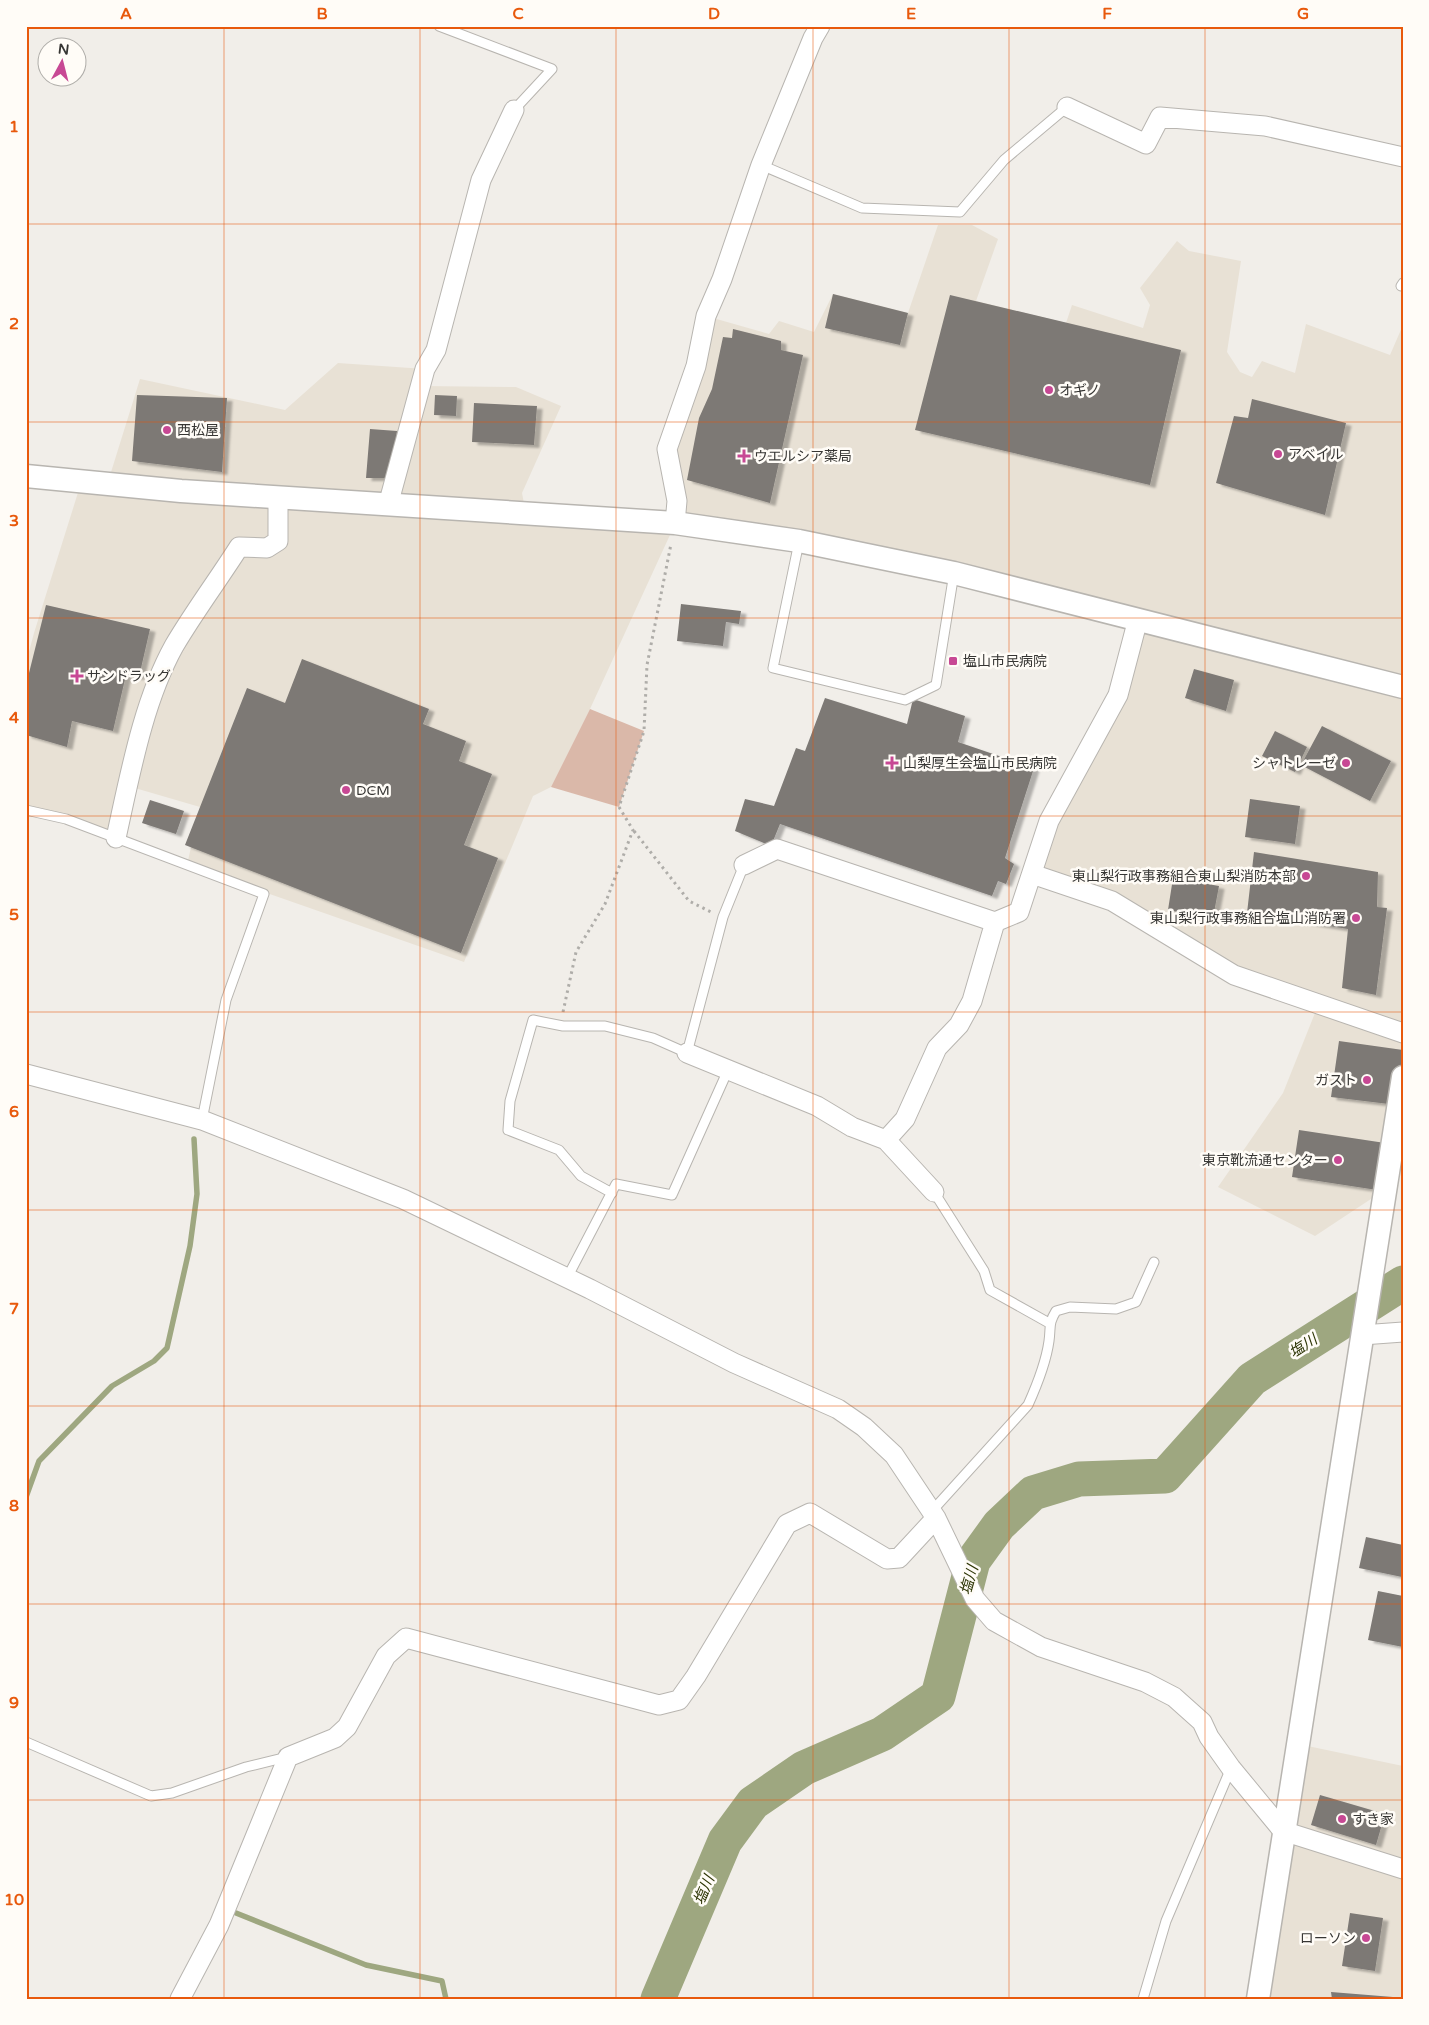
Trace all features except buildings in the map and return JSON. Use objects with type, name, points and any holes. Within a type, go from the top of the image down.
[{"type":"street","points":[[675,523],[677,501],[667,448],[696,366],[706,316],[722,279],[761,164],[813,38],[820,26]]},
{"type":"street","points":[[1067,107],[1146,144],[1160,117],[1265,126],[1403,157]]},
{"type":"street","points":[[388,505],[425,369],[436,350],[481,180],[514,110]]},
{"type":"street","points":[[26,476],[81,483],[278,498],[675,523],[799,542],[954,573],[1403,687]]},
{"type":"street","points":[[116,838],[132,765],[154,691],[174,646],[239,547],[267,548],[278,541],[278,498]]},
{"type":"street","points":[[744,865],[777,849],[995,922],[1019,912],[1049,821],[1118,694],[1138,619]]},
{"type":"street","points":[[1032,874],[1112,901],[1234,975],[1403,1033]]},
{"type":"street","points":[[886,1140],[905,1119],[937,1048],[958,1025],[972,1001],[995,922]]},
{"type":"street","points":[[687,1053],[817,1106],[852,1127],[886,1140],[934,1192]]},
{"type":"street","points":[[26,1074],[202,1120],[403,1199],[568,1278],[734,1363],[838,1409],[864,1427],[894,1455],[934,1514],[975,1599],[994,1621],[1041,1647],[1145,1682],[1174,1697],[1202,1722],[1209,1737],[1231,1768],[1283,1831],[1403,1869]]},
{"type":"street","points":[[1258,1999],[1373,1258],[1403,1077]]},
{"type":"street","points":[[1362,1335],[1403,1332]]},
{"type":"street","points":[[180,1999],[219,1925],[288,1757],[335,1738],[347,1727],[386,1656],[406,1638],[659,1705],[678,1700],[696,1676],[787,1524],[810,1513],[887,1559],[899,1558],[934,1514]]},
{"type":"lane","points":[[439,26],[552,69],[514,110]]},
{"type":"lane","points":[[761,164],[862,208],[960,212],[1004,160],[1067,107]]},
{"type":"lane","points":[[799,542],[773,668],[904,700],[936,685],[954,573]]},
{"type":"lane","points":[[26,810],[66,819],[264,894],[226,1000],[202,1120]]},
{"type":"lane","points":[[612,1193],[581,1176],[559,1150],[508,1130],[510,1101],[533,1020],[560,1025],[605,1026],[653,1038],[687,1053],[723,918],[744,865]]},
{"type":"lane","points":[[568,1278],[616,1184],[672,1195],[728,1070]]},
{"type":"lane","points":[[934,1192],[984,1271],[990,1290],[1049,1323]]},
{"type":"lane","points":[[934,1514],[1028,1405],[1037,1385],[1049,1340],[1049,1323],[1056,1311],[1070,1307],[1116,1309],[1136,1302],[1154,1262]]},
{"type":"lane","points":[[26,1742],[151,1796],[172,1793],[246,1767],[288,1757]]},
{"type":"lane","points":[[1142,1999],[1166,1921],[1231,1768]]},
{"type":"path","points":[[675,523],[647,665],[644,731],[619,807],[633,830],[689,901],[723,918]]},
{"type":"path","points":[[560,1025],[576,952],[606,904],[633,830]]},
{"type":"shaded area","points":[[938,225],[972,225],[998,239],[976,301],[1066,323],[1072,305],[1143,328],[1150,305],[1140,288],[1177,241],[1189,251],[1241,261],[1227,352],[1240,372],[1252,377],[1262,361],[1295,373],[1306,324],[1390,355],[1403,325],[1403,1033],[1234,975],[1112,901],[1032,874],[1118,695],[1138,619],[675,524],[590,709],[551,787],[533,796],[464,962],[187,865],[200,807],[128,786],[116,838],[26,810],[26,663],[81,483],[107,485],[140,379],[285,410],[338,363],[425,369],[421,386],[516,387],[561,406],[522,493],[526,514],[674,523],[667,449],[706,316],[769,334],[779,321],[814,332],[833,294],[908,313]]},
{"type":"shaded area","points":[[590,709],[644,731],[619,807],[551,787]]},
{"type":"shaded area","points":[[1317,1008],[1375,1034],[1403,1035],[1403,1077],[1383,1191],[1315,1236],[1218,1187],[1283,1093]]},
{"type":"shaded area","points":[[1298,1744],[1403,1766],[1403,1999],[1258,1999]]},
{"type":"waterway","points":[[26,1497],[39,1461],[112,1386],[154,1361],[167,1348],[190,1246],[197,1194],[194,1139]]},
{"type":"waterway","name":"塩川","points":[[658,1999],[725,1841],[753,1803],[804,1768],[882,1734],[938,1696],[973,1561],[999,1525],[1033,1493],[1079,1479],[1165,1476],[1252,1379],[1403,1283]]},
{"type":"waterway","points":[[236,1913],[366,1965],[442,1981],[446,1999]]},
{"type":"place","name":"オギノ","points":[[1049,390]]},
{"type":"place","name":"西松屋","points":[[167,430]]},
{"type":"place","name":"アベイル","points":[[1278,454]]},
{"type":"place","name":"ウエルシア薬局","points":[[744,456]]},
{"type":"place","name":"塩山市民病院","points":[[953,661]]},
{"type":"place","name":"サンドラッグ","points":[[77,676]]},
{"type":"place","name":"山梨厚生会塩山市民病院","points":[[892,763]]},
{"type":"place","name":"シャトレーゼ","points":[[1346,763]]},
{"type":"place","name":"DCM","points":[[346,790]]},
{"type":"place","name":"東山梨行政事務組合東山梨消防本部","points":[[1306,876]]},
{"type":"place","name":"東山梨行政事務組合塩山消防署","points":[[1356,918]]},
{"type":"place","name":"ガスト","points":[[1367,1080]]},
{"type":"place","name":"東京靴流通センター","points":[[1338,1160]]},
{"type":"place","name":"すき家","points":[[1342,1819]]},
{"type":"place","name":"ローソン","points":[[1366,1938]]}]
